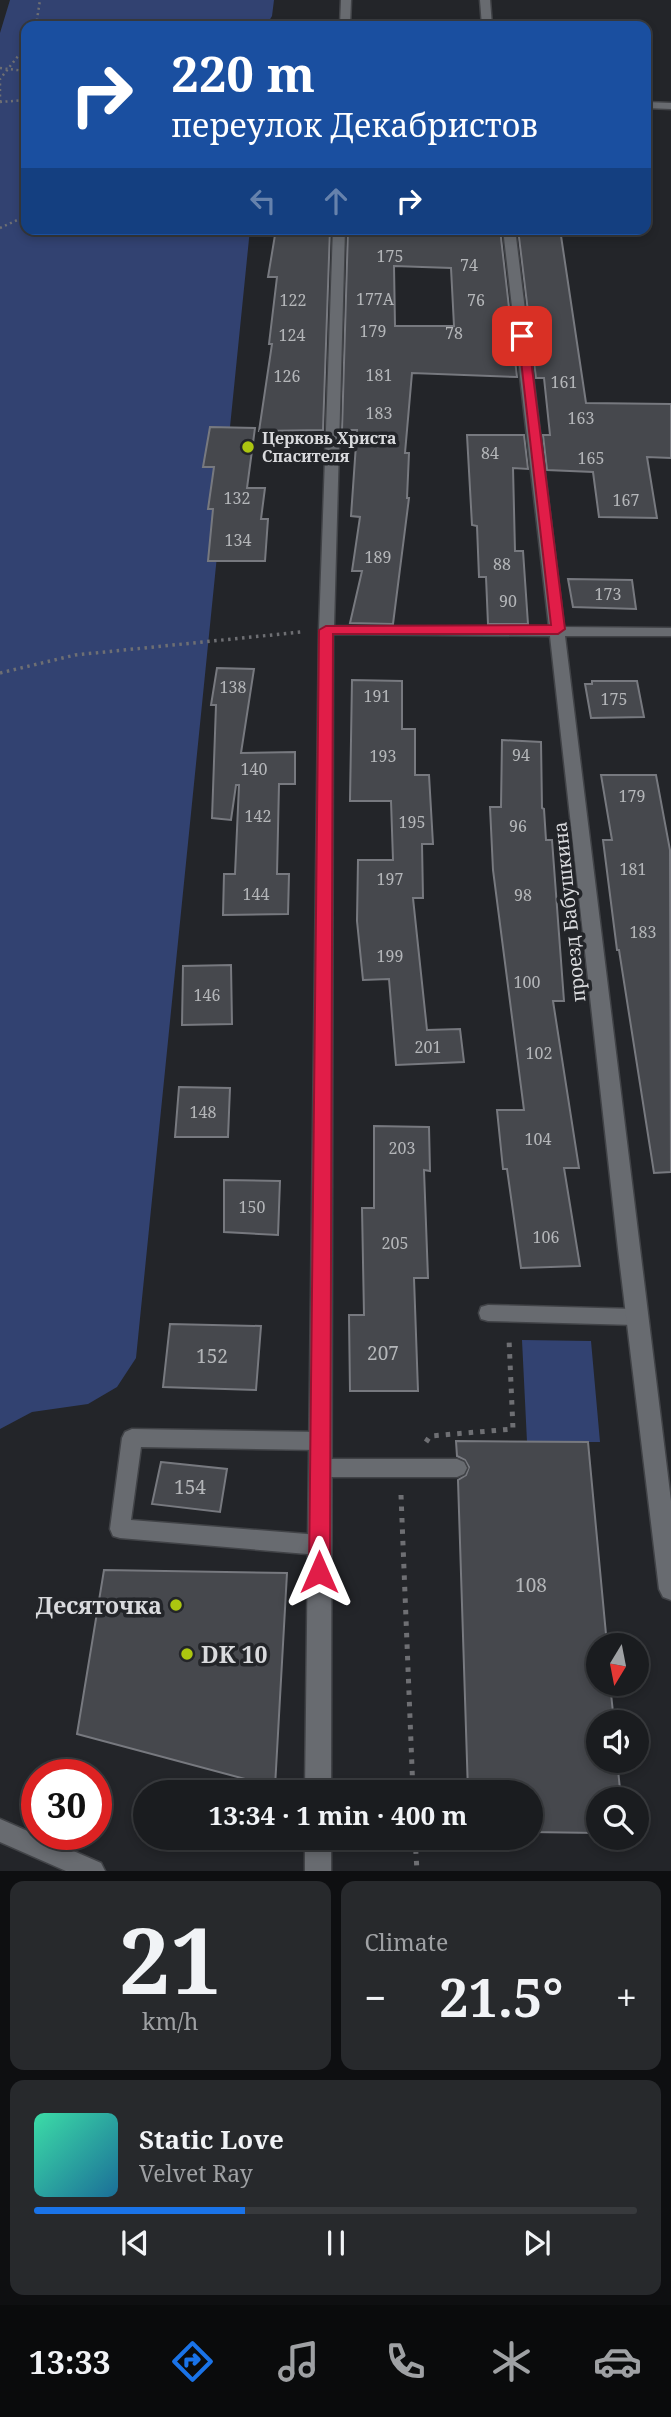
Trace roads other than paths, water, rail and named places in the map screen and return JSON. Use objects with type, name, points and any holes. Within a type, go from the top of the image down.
[{"type":"street","points":[[345,21],[346,0]]},
{"type":"street","points":[[485,0],[487,21]]},
{"type":"street","points":[[651,106],[671,106]]},
{"type":"street","points":[[318,1780],[326,630],[339,235]]},
{"type":"street","name":"проезд Бабушкина","points":[[510,235],[558,629],[635,1317],[671,1589]]},
{"type":"street","points":[[326,630],[558,629],[671,632]]},
{"type":"street","points":[[318,1850],[318,1871]]},
{"type":"lane","points":[[488,1313],[635,1317]]},
{"type":"lane","points":[[319,1545],[120,1529],[132,1438],[320,1441]]},
{"type":"lane","points":[[320,1468],[457,1468]]},
{"type":"lane","points":[[0,1830],[93,1871]]},
{"type":"place","name":"Церковь Христа Спасителя","points":[[248,447]]},
{"type":"place","name":"Десяточка","points":[[176,1605]]},
{"type":"place","name":"DK 10","points":[[187,1654]]}]
